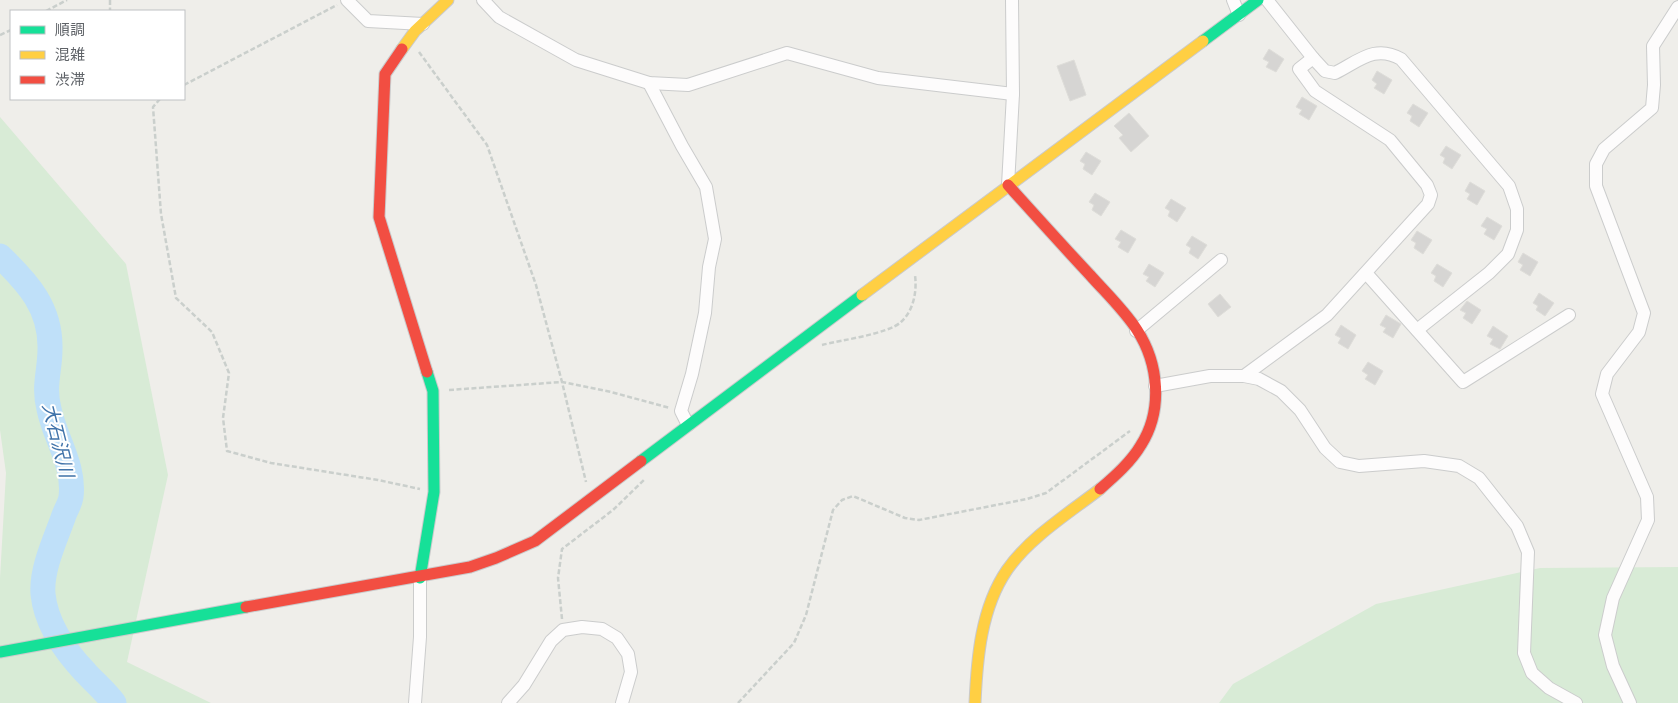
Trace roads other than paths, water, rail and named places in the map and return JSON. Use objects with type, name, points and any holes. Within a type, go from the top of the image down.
[{"type":"street","points":[[347,0],[368,21],[423,24]]},
{"type":"street","points":[[415,703],[420,637],[420,578],[434,492],[433,391],[379,217],[385,74],[409,39],[448,0]]},
{"type":"street","points":[[483,0],[499,17],[576,60],[649,83],[688,85],[787,53],[878,78],[1013,94]]},
{"type":"street","points":[[974,703],[975,681],[983,631],[994,596],[1008,570],[1023,551],[1046,529],[1110,480],[1131,460],[1144,440],[1153,420],[1156,399],[1155,374],[1147,348],[1127,316],[1008,185],[1013,94],[1012,0]]},
{"type":"street","points":[[1233,0],[1239,15]]},
{"type":"street","points":[[0,652],[420,578],[470,567],[515,550],[535,540],[1258,0]]},
{"type":"street","points":[[1267,0],[1312,58],[1325,71],[1335,73],[1370,55],[1380,52],[1391,53],[1401,59],[1510,186],[1518,209],[1517,230],[1508,254],[1489,272],[1417,330]]},
{"type":"street","points":[[1630,703],[1613,666],[1605,635],[1613,598],[1648,520],[1647,496],[1602,394],[1607,374],[1639,332],[1644,313],[1596,186],[1596,164],[1604,149],[1652,108],[1654,85],[1653,46],[1678,7]]},
{"type":"street","points":[[1244,376],[1327,315],[1428,204],[1431,195],[1427,185],[1390,140],[1315,91],[1299,69],[1312,58]]},
{"type":"street","points":[[649,83],[706,187],[715,239],[709,267],[703,322],[692,374],[681,411],[688,425]]},
{"type":"street","points":[[1136,331],[1221,260]]},
{"type":"street","points":[[1366,273],[1463,382],[1569,316]]},
{"type":"street","points":[[1156,386],[1210,376],[1244,376],[1259,379],[1281,391],[1300,410],[1325,448],[1340,462],[1359,466],[1424,461],[1459,466],[1479,478],[1517,526],[1528,552],[1524,653],[1532,673],[1549,688],[1576,703]]},
{"type":"street","points":[[508,703],[524,685],[551,641],[563,630],[582,627],[602,629],[617,638],[628,654],[631,672],[622,703]]},
{"type":"waterway","name":"大石沢川","points":[[0,256],[20,276],[36,297],[47,321],[50,349],[47,401],[70,474],[70,500],[44,575],[43,594],[45,605],[52,627],[64,647],[78,665],[114,703]]}]
